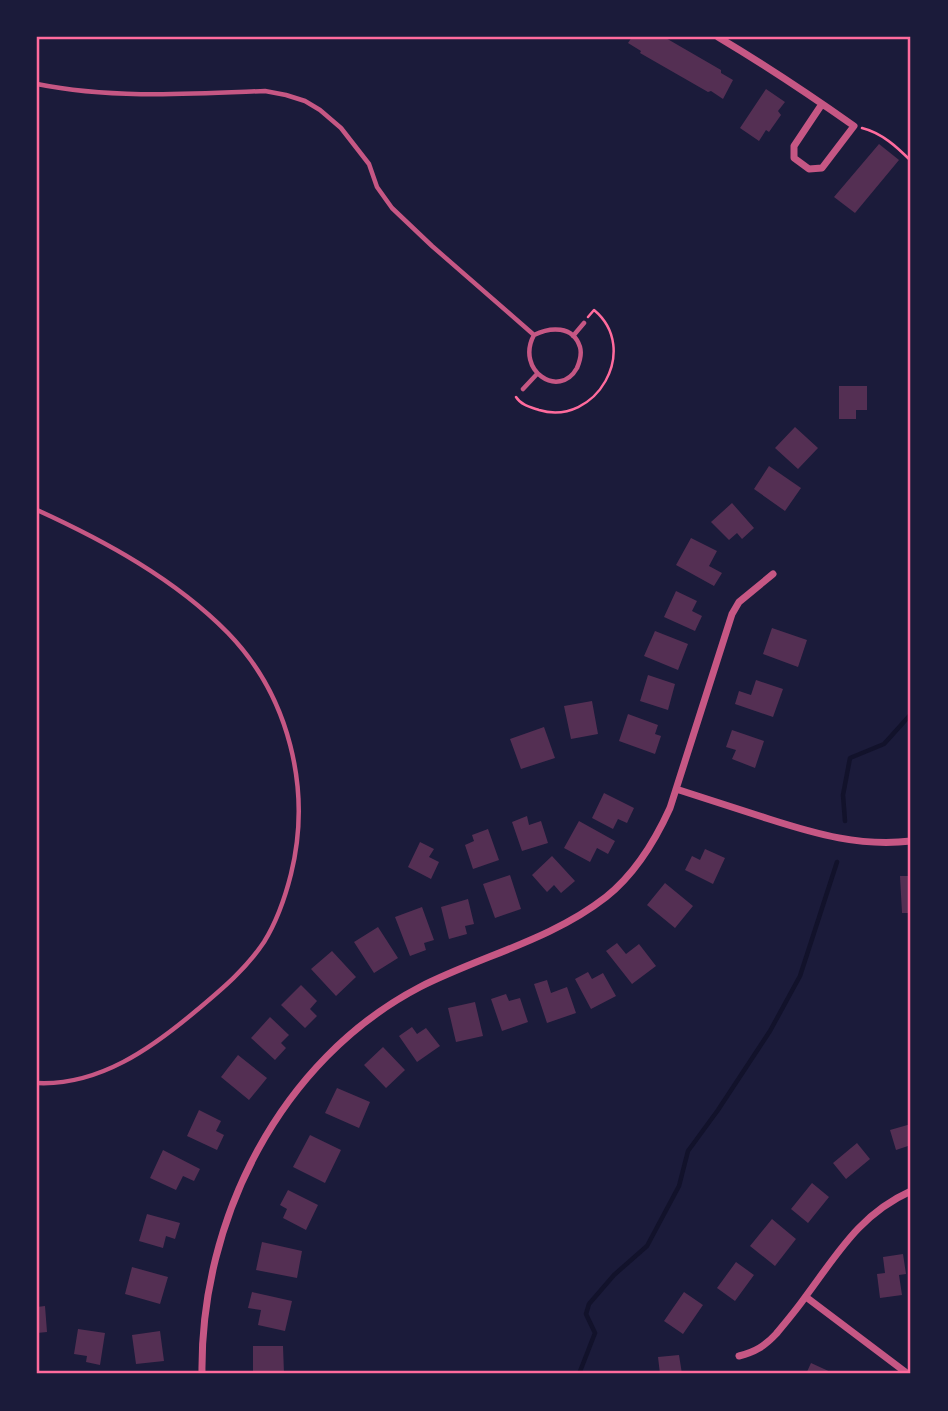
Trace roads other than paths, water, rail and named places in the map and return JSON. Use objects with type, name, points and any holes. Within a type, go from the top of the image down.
[{"type":"street","points":[[718,37],[822,104],[854,126],[822,168],[809,169],[794,158],[793,145],[822,104]]},
{"type":"street","points":[[202,1374],[208,1294],[226,1219],[261,1144],[283,1110],[330,1053],[360,1027],[393,1004],[418,988],[558,928],[607,896],[627,877],[659,831],[676,789],[732,614],[748,594],[773,574]]},
{"type":"street","points":[[676,789],[819,834],[850,841],[911,841]]},
{"type":"street","points":[[739,1356],[752,1353],[776,1334],[858,1227],[878,1210],[911,1191]]},
{"type":"street","points":[[806,1297],[908,1374]]},
{"type":"lane","points":[[37,84],[130,94],[265,91],[305,101],[341,128],[369,164],[377,187],[393,208],[432,246],[534,335]]},
{"type":"lane","points":[[573,336],[584,323]]},
{"type":"lane","points":[[545,329],[559,329],[573,336],[582,351],[574,372],[565,379],[555,381],[544,379],[537,374],[529,352],[530,341],[534,335],[545,329]]},
{"type":"lane","points":[[523,389],[537,374]]},
{"type":"lane","points":[[37,510],[131,559],[177,590],[228,634],[262,677],[276,704],[290,744],[299,799],[296,851],[286,893],[265,941],[248,963],[179,1025],[127,1061],[86,1077],[37,1083]]},
{"type":"waterway","points":[[845,821],[843,795],[850,758],[884,744],[911,714]]},
{"type":"waterway","points":[[579,1374],[595,1333],[586,1314],[589,1304],[614,1275],[647,1246],[679,1186],[688,1151],[770,1031],[800,976],[837,862]]}]
